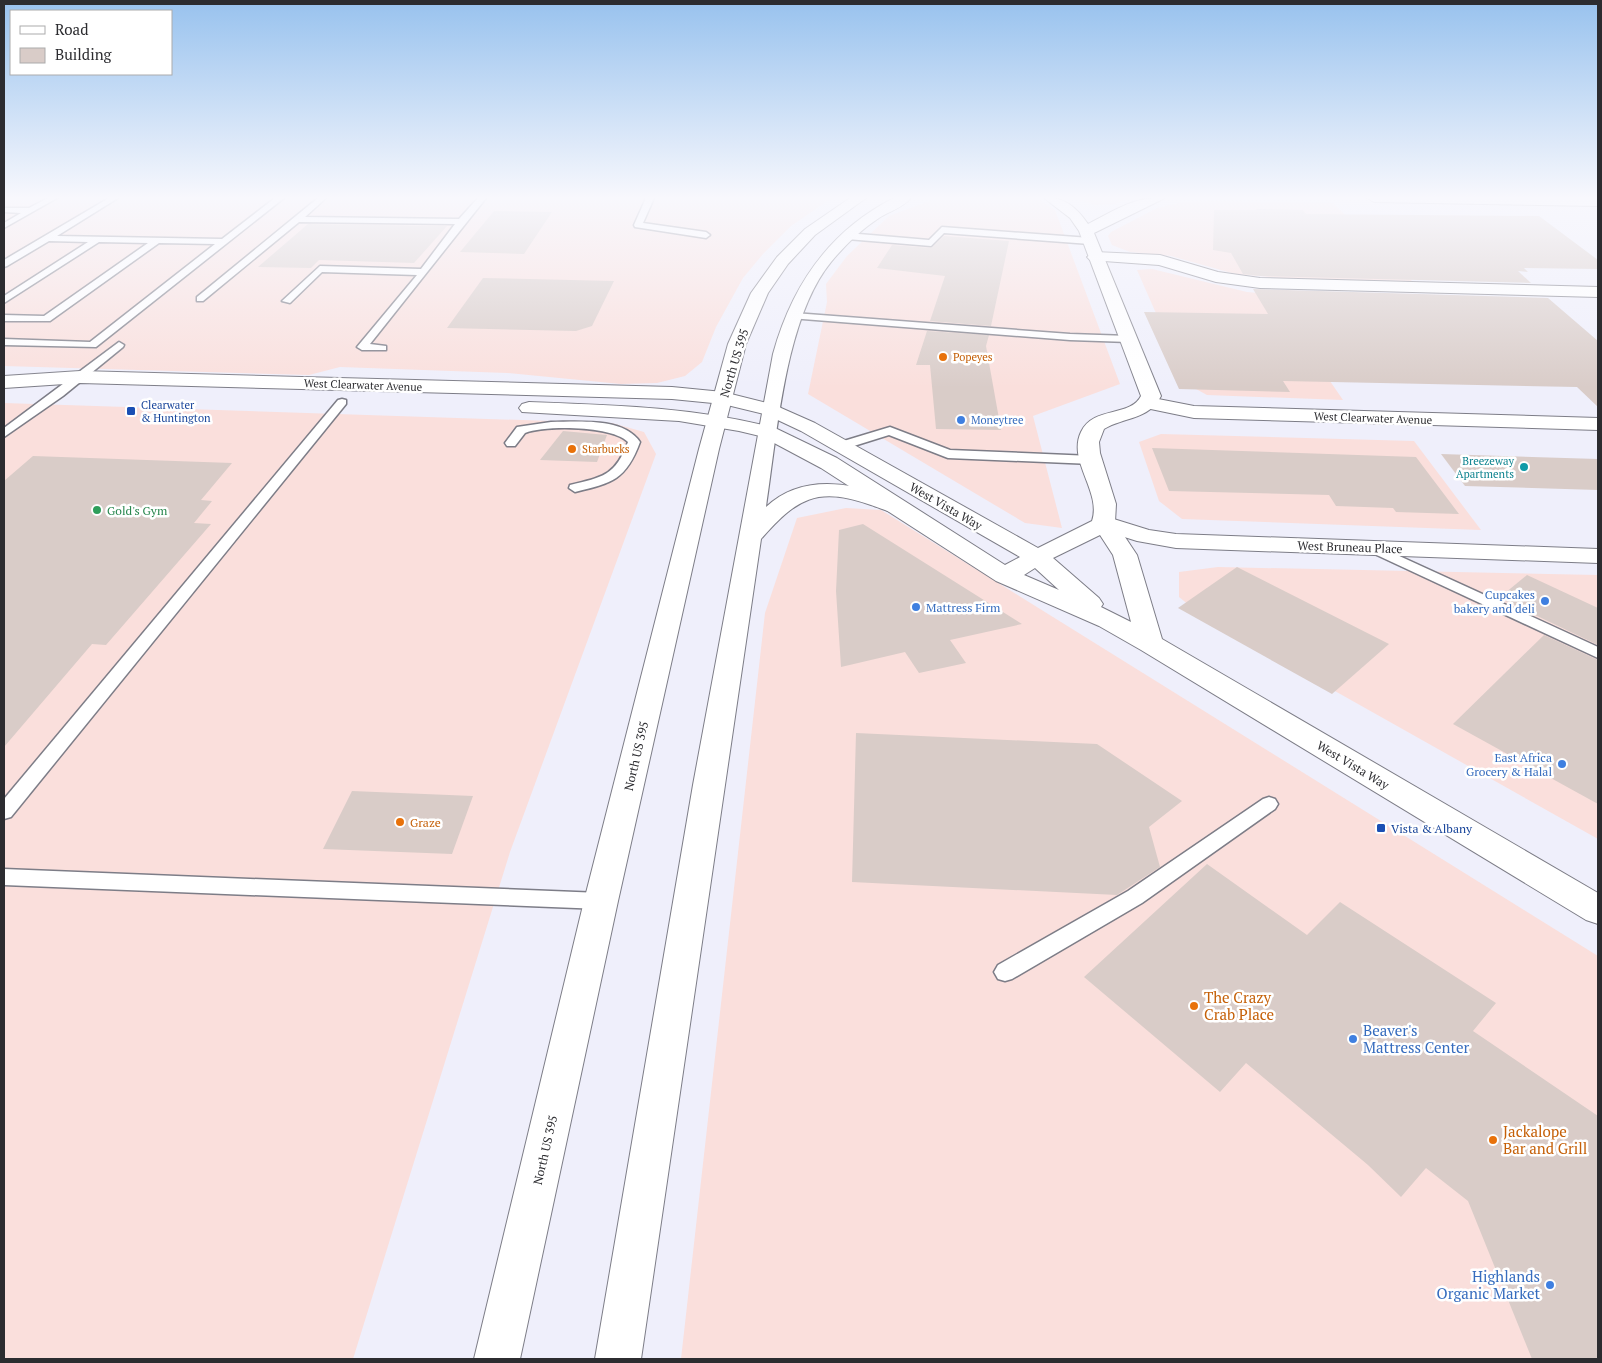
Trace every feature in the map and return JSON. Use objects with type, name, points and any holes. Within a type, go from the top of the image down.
[{"type":"main road","name":"North US 395","points":[[497,1359],[601,901],[706,459],[749,313],[768,280],[783,262]]},
{"type":"main road","points":[[618,1359],[687,904],[783,350],[794,316],[806,288],[824,262]]},
{"type":"main road","points":[[1098,262],[1151,392],[1148,403],[1138,410],[1108,418],[1096,426],[1089,436],[1092,460],[1104,507],[1104,523],[1126,555],[1150,644]]},
{"type":"main road","points":[[1164,262],[1227,280],[1260,283],[1598,292]]},
{"type":"main road","name":"West Clearwater Avenue","points":[[4,383],[80,377],[672,393],[720,409]]},
{"type":"main road","name":"West Clearwater Avenue","points":[[4,383],[59,394],[419,405]]},
{"type":"main road","points":[[164,397],[258,391],[337,392],[346,390],[352,384]]},
{"type":"main road","name":"West Clearwater Avenue","points":[[1148,403],[1194,412],[1598,424]]},
{"type":"main road","points":[[506,408],[661,413],[720,409],[770,421]]},
{"type":"main road","name":"West Vista Way","points":[[770,421],[841,446],[1036,557],[1108,620]]},
{"type":"main road","name":"West Vista Way","points":[[770,421],[812,454],[1005,576],[1108,620],[1598,910]]},
{"type":"main road","points":[[749,538],[770,514],[787,501],[812,492],[826,490],[855,493],[900,508]]},
{"type":"main road","points":[[1005,576],[1036,557],[1097,530],[1104,523]]},
{"type":"main road","name":"West Bruneau Place","points":[[1104,523],[1145,536],[1176,541],[1597,556]]},
{"type":"lane","points":[[4,300],[63,262]]},
{"type":"lane","points":[[4,318],[46,319],[127,262]]},
{"type":"lane","points":[[92,345],[198,262]]},
{"type":"lane","points":[[200,299],[245,262]]},
{"type":"lane","points":[[382,348],[362,347],[432,262]]},
{"type":"lane","points":[[287,301],[320,269],[424,272]]},
{"type":"lane","points":[[794,316],[1070,337],[1129,339]]},
{"type":"lane","points":[[4,342],[119,345],[59,394],[4,433]]},
{"type":"lane","points":[[4,812],[342,402]]},
{"type":"lane","points":[[511,443],[521,430],[532,426],[593,427],[614,430],[629,435],[634,442],[627,464],[619,473],[609,478],[575,488]]},
{"type":"lane","points":[[841,446],[890,431],[948,454],[1092,460]]},
{"type":"lane","points":[[1371,547],[1598,653]]},
{"type":"lane","points":[[1005,972],[1135,897],[1269,804]]},
{"type":"lane","points":[[4,877],[601,901]]},
{"type":"shaded area","points":[[4,262],[757,262],[743,278],[716,327],[702,362],[685,376],[657,383],[621,384],[507,373],[340,367],[309,375],[4,366]]},
{"type":"shaded area","points":[[843,262],[1074,262],[1120,384],[1033,416],[1062,528],[1025,523],[808,394],[827,302],[826,284]]},
{"type":"shaded area","points":[[1191,262],[1392,262],[1412,281],[1282,278],[1235,274]]},
{"type":"shaded area","points":[[1152,269],[1247,292],[1270,294],[1343,400],[1207,395],[1187,384],[1137,270]]},
{"type":"shaded area","points":[[4,403],[612,423],[644,432],[656,454],[510,852],[353,1359],[4,1359]]},
{"type":"shaded area","points":[[1161,434],[1414,441],[1481,530],[1182,519],[1159,501],[1139,442]]},
{"type":"shaded area","points":[[846,508],[881,510],[1598,956],[1598,1359],[681,1359],[765,613],[797,518]]},
{"type":"shaded area","points":[[1218,567],[1598,575],[1598,839],[1205,618],[1179,597],[1179,572]]},
{"type":"building","points":[[264,262],[317,262],[311,268],[258,267]]},
{"type":"building","points":[[370,262],[415,262],[414,263]]},
{"type":"building","points":[[881,262],[1005,262],[991,326],[930,321],[945,276],[877,268]]},
{"type":"building","points":[[1236,262],[1598,262],[1598,269],[1524,268],[1528,272],[1518,271],[1531,283],[1243,274]]},
{"type":"building","points":[[483,278],[614,281],[592,326],[576,331],[447,328]]},
{"type":"building","points":[[1253,289],[1548,298],[1598,341],[1598,407],[1577,387],[1283,381],[1290,392],[1179,389],[1144,312],[1268,314]]},
{"type":"building","points":[[927,331],[989,335],[986,346],[1001,430],[936,429],[930,365],[916,365]]},
{"type":"building","name":"Starbucks","points":[[563,431],[607,435],[597,462],[540,460]]},
{"type":"building","points":[[1152,448],[1416,457],[1459,514],[1396,512],[1393,508],[1336,506],[1329,495],[1169,491]]},
{"type":"building","name":"Breezeway Apartments","points":[[1441,454],[1598,459],[1598,490],[1465,486]]},
{"type":"building","points":[[33,456],[232,463],[201,500],[212,501],[194,523],[211,524],[106,645],[92,644],[4,747],[4,481]]},
{"type":"building","name":"Mattress Firm","points":[[863,524],[1022,624],[950,640],[966,663],[919,673],[905,652],[841,667],[836,591],[839,530]]},
{"type":"building","points":[[1237,567],[1389,644],[1332,694],[1178,608]]},
{"type":"building","name":"Cupcakes bakery and deli","points":[[1527,575],[1598,608],[1598,645],[1499,598]]},
{"type":"building","name":"East Africa Grocery & Halal","points":[[1544,635],[1598,660],[1598,804],[1453,724]]},
{"type":"building","points":[[856,733],[1097,744],[1182,801],[1149,827],[1160,867],[1117,895],[852,882]]},
{"type":"building","name":"Graze","points":[[352,791],[473,796],[452,854],[323,849]]},
{"type":"building","points":[[1207,864],[1307,935],[1340,902],[1496,1003],[1473,1031],[1598,1116],[1598,1359],[1532,1359],[1468,1201],[1426,1168],[1401,1197],[1368,1165],[1246,1063],[1220,1092],[1084,977]]},
{"type":"place","name":"Popeyes","points":[[943,357]]},
{"type":"place","name":"Clearwater & Huntington","points":[[131,411]]},
{"type":"place","name":"Moneytree","points":[[961,420]]},
{"type":"place","name":"Starbucks","points":[[572,449]]},
{"type":"place","name":"Breezeway Apartments","points":[[1524,467]]},
{"type":"place","name":"Gold's Gym","points":[[97,510]]},
{"type":"place","name":"Cupcakes bakery and deli","points":[[1545,601]]},
{"type":"place","name":"Mattress Firm","points":[[916,607]]},
{"type":"place","name":"East Africa Grocery & Halal","points":[[1562,764]]},
{"type":"place","name":"Graze","points":[[400,822]]},
{"type":"place","name":"Vista & Albany","points":[[1381,828]]},
{"type":"place","name":"The Crazy Crab Place","points":[[1194,1006]]},
{"type":"place","name":"Beaver's Mattress Center","points":[[1353,1039]]},
{"type":"place","name":"Jackalope Bar and Grill","points":[[1493,1140]]},
{"type":"place","name":"Highlands Organic Market","points":[[1550,1285]]}]
